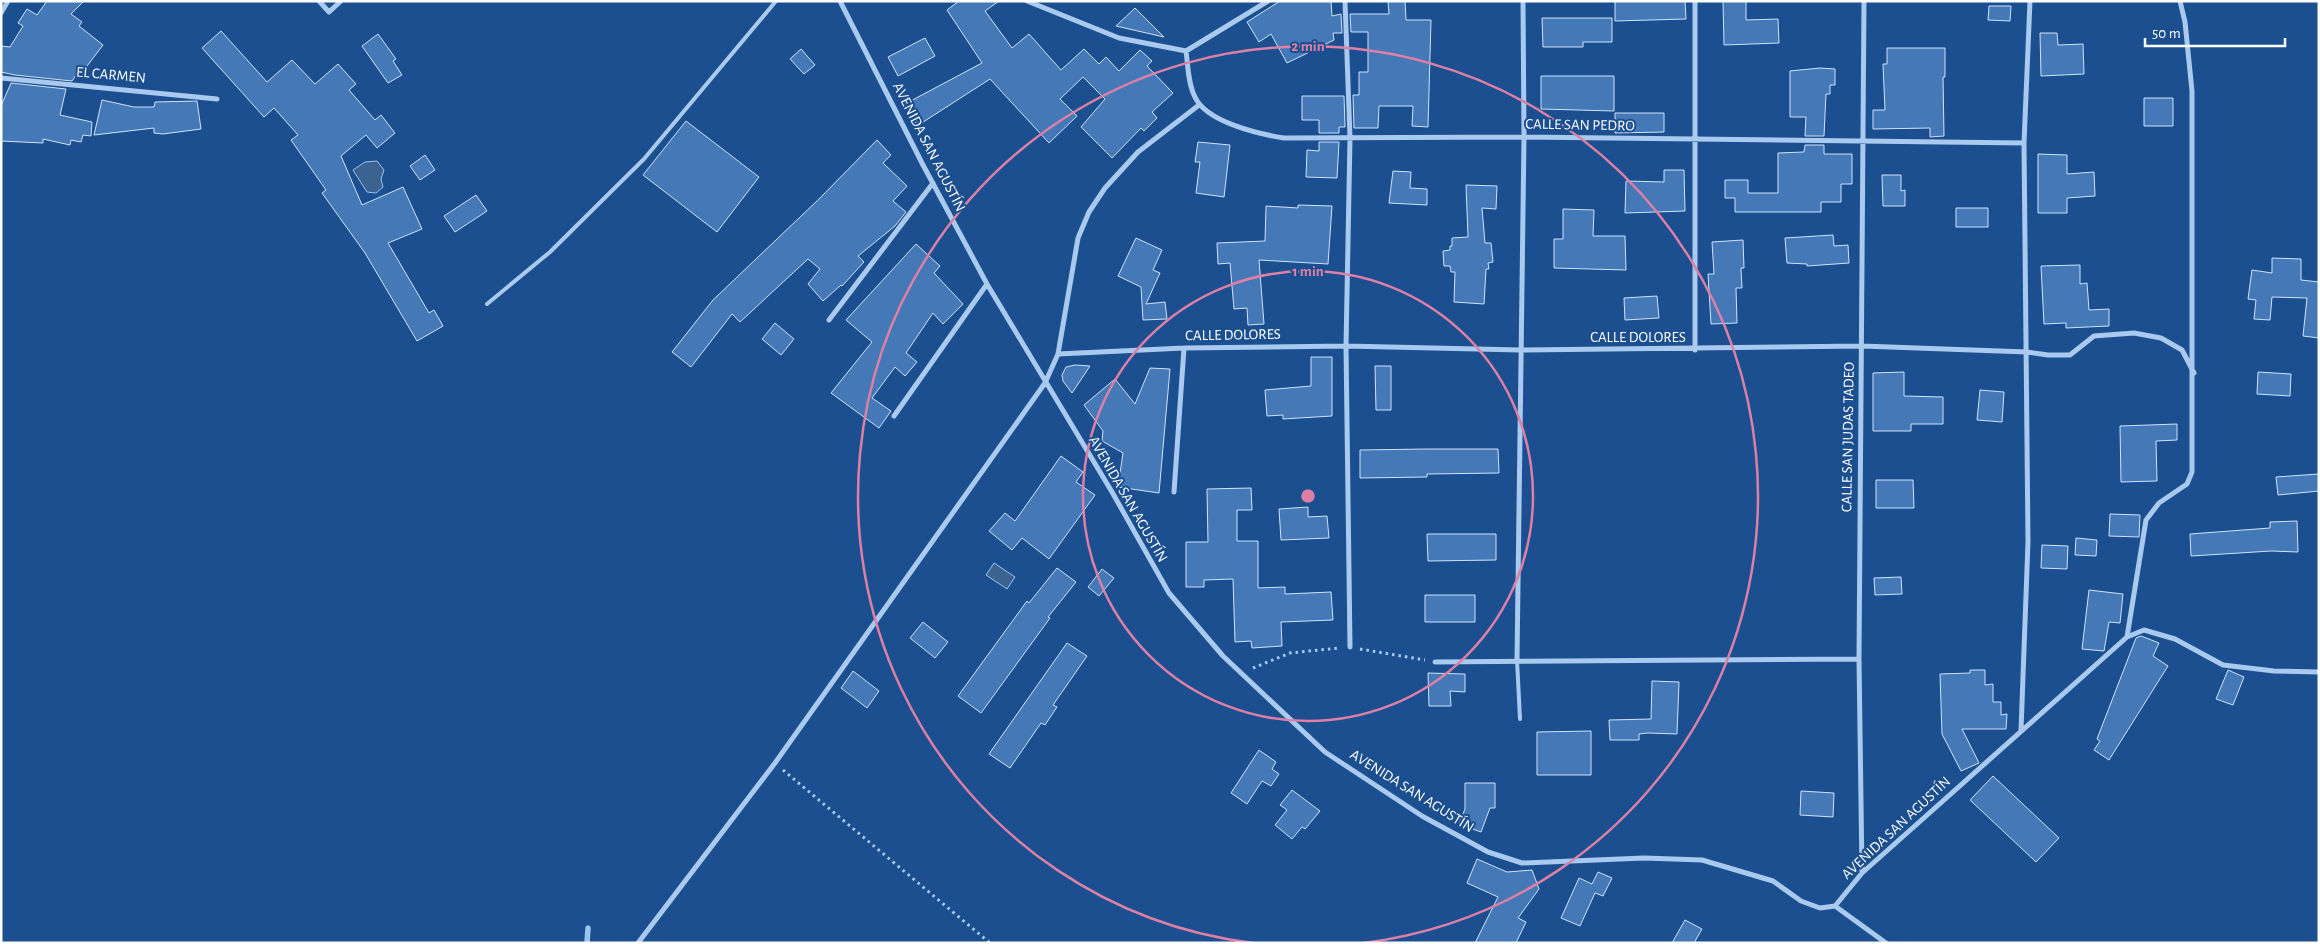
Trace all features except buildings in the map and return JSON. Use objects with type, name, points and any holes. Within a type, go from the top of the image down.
[{"type":"street","points":[[1,13],[8,1]]},
{"type":"street","points":[[319,1],[329,12],[341,1]]},
{"type":"street","name":"AVENIDA SAN AGUSTÍN","points":[[840,1],[987,284],[1112,492],[1169,593],[1223,656],[1326,752],[1422,816],[1488,852],[1522,863],[1644,858],[1702,860],[1773,881],[1801,901],[1820,908],[1835,906],[1862,873],[2127,637],[2144,630],[2175,639],[2223,665],[2274,671],[2319,672]]},
{"type":"street","points":[[1027,1],[1119,38],[1186,51],[1268,1]]},
{"type":"street","points":[[1345,1],[1350,138],[1346,346],[1350,647]]},
{"type":"street","points":[[1517,660],[1524,137],[1523,1]]},
{"type":"street","points":[[1695,1],[1695,350]]},
{"type":"street","name":"CALLE SAN JUDAS TADEO","points":[[1862,873],[1859,659],[1864,1]]},
{"type":"street","points":[[2021,730],[2028,542],[2024,143],[2030,1]]},
{"type":"street","points":[[2127,637],[2146,520],[2159,503],[2186,484],[2192,472],[2194,373],[2192,91],[2186,22],[2180,1]]},
{"type":"street","points":[[638,943],[775,763],[1045,383],[1058,354],[1078,238],[1089,212],[1105,188],[1138,152],[1199,105],[1194,95],[1186,51]]},
{"type":"street","name":"EL CARMEN","points":[[1,78],[218,98]]},
{"type":"street","name":"CALLE SAN PEDRO","points":[[1199,105],[1215,116],[1257,134],[1284,138],[1524,137],[2024,143]]},
{"type":"street","points":[[830,320],[933,183]]},
{"type":"street","points":[[894,416],[987,284]]},
{"type":"street","name":"CALLE DOLORES","points":[[1058,354],[1184,348],[1346,346],[1520,350],[1695,350],[1862,346],[2070,355],[2094,336],[2134,333],[2161,338],[2182,350],[2194,373]]},
{"type":"street","points":[[1174,492],[1184,348]]},
{"type":"street","points":[[1435,662],[1859,659]]},
{"type":"street","points":[[1835,906],[1886,943]]},
{"type":"lane","points":[[487,304],[550,252],[644,159],[776,1]]},
{"type":"lane","points":[[1517,660],[1520,719]]},
{"type":"path","points":[[1241,674],[1290,653],[1350,647],[1435,662]]},
{"type":"path","points":[[775,763],[990,943]]},
{"type":"water","points":[[377,161],[384,170],[381,179],[383,187],[376,193],[367,192],[353,170],[365,162]]},
{"type":"water","points":[[994,563],[1015,577],[1007,589],[986,575]]},
{"type":"waterway","points":[[587,943],[588,928]]}]
